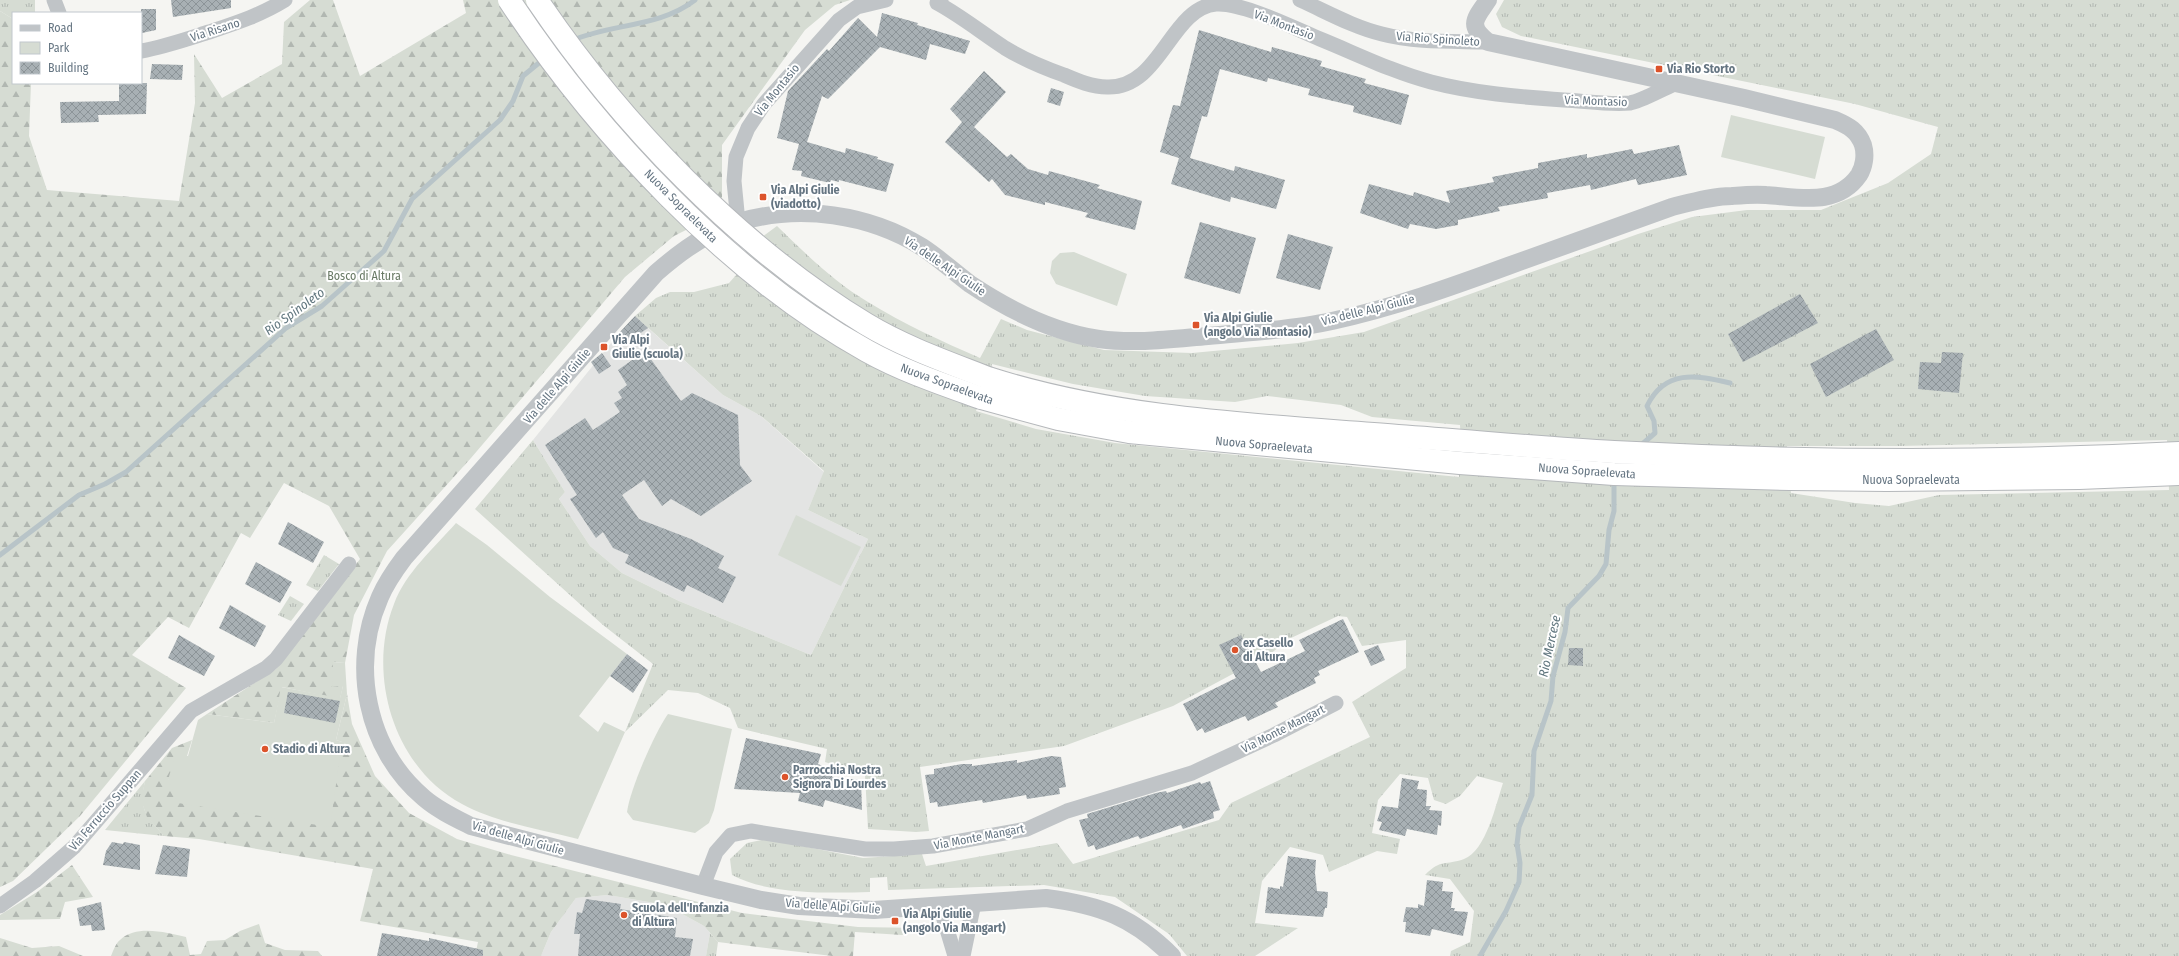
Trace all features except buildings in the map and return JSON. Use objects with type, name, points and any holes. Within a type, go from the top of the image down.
[{"type":"highway","name":"Nuova Sopraelevata","points":[[510,0],[551,58],[609,131],[693,219],[738,261],[811,316],[868,351],[931,381],[984,388],[1033,392],[1130,410],[1305,428],[1619,452],[1788,457],[1983,459],[2173,453]]},
{"type":"highway","name":"Nuova Sopraelevata","points":[[537,0],[578,56],[636,126],[735,228],[769,257],[827,299],[868,325],[936,358],[984,388],[1058,419],[1129,432],[1460,463],[1614,474],[1790,479],[2008,479],[2174,474]]},
{"type":"street","points":[[54,0],[59,12]]},
{"type":"street","name":"Via Risano","points":[[142,51],[169,45],[265,13],[285,0]]},
{"type":"street","name":"Via Montasio","points":[[738,222],[734,181],[736,156],[748,128],[764,104],[839,20],[857,7],[886,0]]},
{"type":"street","name":"Via Rio Spinoleto","points":[[1300,0],[1357,26],[1382,34],[1413,40],[1488,42]]},
{"type":"street","points":[[1488,0],[1475,18],[1474,27],[1479,35],[1488,42],[1674,84]]},
{"type":"street","name":"Via Montasio","points":[[934,1],[954,12],[1006,49],[1053,71],[1086,84],[1108,88],[1122,85],[1140,75],[1155,61],[1182,25],[1196,11],[1216,4],[1245,9],[1406,74],[1431,82],[1464,88],[1550,99],[1631,103],[1674,84]]},
{"type":"street","name":"Via delle Alpi Giulie","points":[[1172,956],[1140,928],[1119,916],[1095,906],[1046,898],[874,910],[799,906],[761,900],[703,886],[506,837],[471,826],[444,812],[424,798],[392,761],[382,742],[368,704],[365,686],[365,660],[368,629],[380,596],[404,558],[438,518],[656,273],[682,251],[738,222],[779,215],[809,213],[842,216],[869,222],[903,236],[924,248],[969,283],[1027,317],[1059,330],[1098,338],[1132,341],[1282,329],[1332,321],[1435,293],[1637,219],[1701,200],[1730,196],[1765,195],[1804,199],[1822,198],[1839,192],[1851,185],[1860,174],[1864,165],[1864,148],[1859,135],[1849,126],[1835,120],[1744,98],[1674,84]]},
{"type":"street","name":"Via Ferruccio Suppan","points":[[0,906],[35,881],[74,847],[191,711],[247,680],[266,668],[276,659],[350,564]]},
{"type":"street","name":"Via Monte Mangart","points":[[703,886],[716,852],[731,835],[751,831],[865,849],[894,849],[933,846],[1027,829],[1067,810],[1192,772],[1274,735],[1336,703]]},
{"type":"street","points":[[963,956],[974,903]]},
{"type":"street","points":[[940,906],[955,956]]},
{"type":"shaded area","points":[[648,328],[723,395],[761,416],[824,472],[808,510],[868,539],[811,655],[679,601],[622,573],[590,546],[559,499],[565,492],[533,440],[620,332],[628,342]]},
{"type":"shaded area","name":"Scuola dell'Infanzia di Altura","points":[[608,895],[666,905],[704,926],[710,933],[706,956],[541,956],[551,932],[576,898]]},
{"type":"green space","points":[[0,0],[35,0],[35,12],[12,12],[12,18],[0,11]]},
{"type":"green space","name":"Bosco di Altura","points":[[310,0],[333,0],[360,76],[466,13],[463,0],[850,0],[835,5],[805,30],[722,145],[722,212],[674,236],[625,277],[471,458],[387,551],[354,615],[345,663],[333,662],[343,686],[340,699],[282,687],[274,723],[207,714],[276,669],[360,559],[329,506],[284,483],[250,538],[241,533],[189,628],[168,617],[132,655],[186,688],[80,816],[13,881],[0,887],[0,11],[12,18],[12,84],[31,84],[29,136],[47,190],[179,201],[195,103],[194,54],[222,98],[282,64],[284,22]]},
{"type":"green space","points":[[1504,0],[2179,0],[2179,956],[1450,956],[1451,951],[1470,942],[1474,911],[1450,879],[1425,875],[1440,864],[1458,861],[1472,854],[1484,837],[1503,783],[1477,776],[1460,796],[1446,804],[1434,800],[1428,778],[1400,774],[1378,800],[1372,833],[1400,839],[1397,854],[1377,851],[1329,872],[1323,855],[1290,847],[1262,881],[1255,923],[1298,928],[1255,956],[1187,956],[1169,934],[1115,897],[1044,885],[888,890],[887,877],[870,878],[870,892],[836,893],[781,889],[747,882],[732,875],[730,859],[747,843],[766,839],[863,858],[922,854],[926,866],[1057,843],[1073,864],[1219,820],[1231,803],[1370,737],[1352,702],[1406,668],[1406,640],[1362,646],[1347,617],[1338,616],[1291,638],[1270,654],[1173,706],[1064,746],[920,767],[929,831],[916,832],[868,829],[865,775],[825,762],[827,749],[738,728],[730,708],[698,693],[668,690],[625,732],[653,664],[603,625],[475,509],[533,440],[565,492],[559,499],[590,546],[622,573],[679,601],[811,655],[868,539],[808,510],[824,471],[761,416],[723,395],[635,316],[656,298],[670,292],[694,292],[729,283],[737,274],[746,251],[751,245],[777,226],[821,267],[856,294],[909,325],[980,358],[1001,319],[1027,330],[1104,350],[1192,353],[1298,343],[1364,332],[1638,234],[1692,217],[1747,210],[1821,210],[1888,183],[1931,154],[1938,127],[1855,104],[1521,36],[1502,27],[1496,14]],"holes":[[[992,364],[1073,384],[1145,396],[1235,402],[1267,396],[1341,405],[1372,417],[1460,425],[1461,441],[1459,477],[1115,443],[1036,429],[976,411]],[[2167,440],[2169,490],[1939,495],[1889,506],[1855,503],[1791,493],[1787,446],[1900,446]]]},
{"type":"green space","points":[[1731,115],[1825,137],[1815,179],[1721,157]]},
{"type":"green space","points":[[1074,252],[1127,274],[1117,306],[1056,284],[1050,273],[1052,261],[1060,253]]},
{"type":"green space","points":[[796,515],[861,547],[841,586],[778,555]]},
{"type":"green space","points":[[456,523],[487,545],[550,597],[627,654],[579,716],[598,732],[604,722],[625,732],[578,839],[504,821],[475,811],[462,804],[438,788],[419,768],[403,744],[392,717],[385,689],[383,660],[386,632],[394,604],[399,592],[413,571]]},
{"type":"green space","points":[[324,555],[339,564],[318,591],[306,585]]},
{"type":"green space","points":[[290,596],[304,604],[291,621],[278,615]]},
{"type":"green space","name":"Stadio di Altura","points":[[333,662],[345,663],[347,694],[336,740],[342,742],[330,827],[178,803],[168,780],[175,756],[188,756],[198,720],[207,714],[274,723],[281,687],[340,698],[343,686],[332,687]]},
{"type":"green space","points":[[347,694],[352,724],[375,776],[409,813],[457,839],[511,855],[742,913],[858,927],[921,928],[902,935],[855,932],[853,956],[832,956],[718,942],[704,926],[666,905],[608,895],[576,898],[551,932],[541,956],[475,956],[478,942],[360,921],[373,869],[199,839],[164,836],[147,817],[141,800],[145,781],[172,748],[192,740],[187,756],[168,780],[342,742],[336,740]]},
{"type":"green space","points":[[668,714],[732,729],[714,810],[709,823],[695,833],[633,820],[627,812],[633,790],[644,761]]},
{"type":"green space","points":[[145,781],[143,805],[145,811],[148,817],[164,836],[105,830]]},
{"type":"green space","points":[[72,865],[93,897],[65,902],[60,919],[0,920],[0,915],[37,892]]},
{"type":"green space","points":[[259,924],[265,943],[285,950],[318,951],[322,956],[111,956],[119,941],[127,935],[135,932],[152,931],[186,937],[190,955],[201,954],[207,941],[225,940],[240,931]]},
{"type":"green space","points":[[710,933],[718,942],[716,956],[706,956]]},
{"type":"green space","points":[[0,938],[32,948],[59,946],[83,956],[0,956]]},
{"type":"waterway","name":"Rio Spinoleto","points":[[571,41],[586,35],[666,16],[695,0]]},
{"type":"waterway","name":"Rio Spinoleto","points":[[0,555],[79,495],[105,484],[126,472],[286,328],[322,306],[384,251],[412,199],[500,120],[513,101],[523,76],[545,58]]},
{"type":"waterway","name":"Rio Mercese","points":[[1640,446],[1655,433],[1654,421],[1647,406],[1654,394],[1663,386],[1672,380],[1694,377],[1730,383]]},
{"type":"waterway","name":"Rio Mercese","points":[[1480,956],[1506,911],[1519,882],[1520,863],[1517,844],[1519,827],[1532,795],[1534,751],[1551,701],[1553,676],[1565,632],[1568,608],[1599,576],[1606,564],[1609,530],[1614,511],[1614,479]]},
{"type":"place","name":"Via Rio Storto","points":[[1659,69]]},
{"type":"place","name":"Via Alpi Giulie (viadotto)","points":[[763,197]]},
{"type":"place","name":"Via Alpi Giulie (angolo Via Montasio)","points":[[1196,325]]},
{"type":"place","name":"Via Alpi Giulie (scuola)","points":[[604,347]]},
{"type":"place","name":"ex Casello di Altura","points":[[1235,650]]},
{"type":"place","name":"Stadio di Altura","points":[[265,749]]},
{"type":"place","name":"Parrocchia Nostra Signora Di Lourdes","points":[[785,777]]},
{"type":"place","name":"Scuola dell'Infanzia di Altura","points":[[624,915]]},
{"type":"place","name":"Via Alpi Giulie (angolo Via Mangart)","points":[[895,921]]}]
